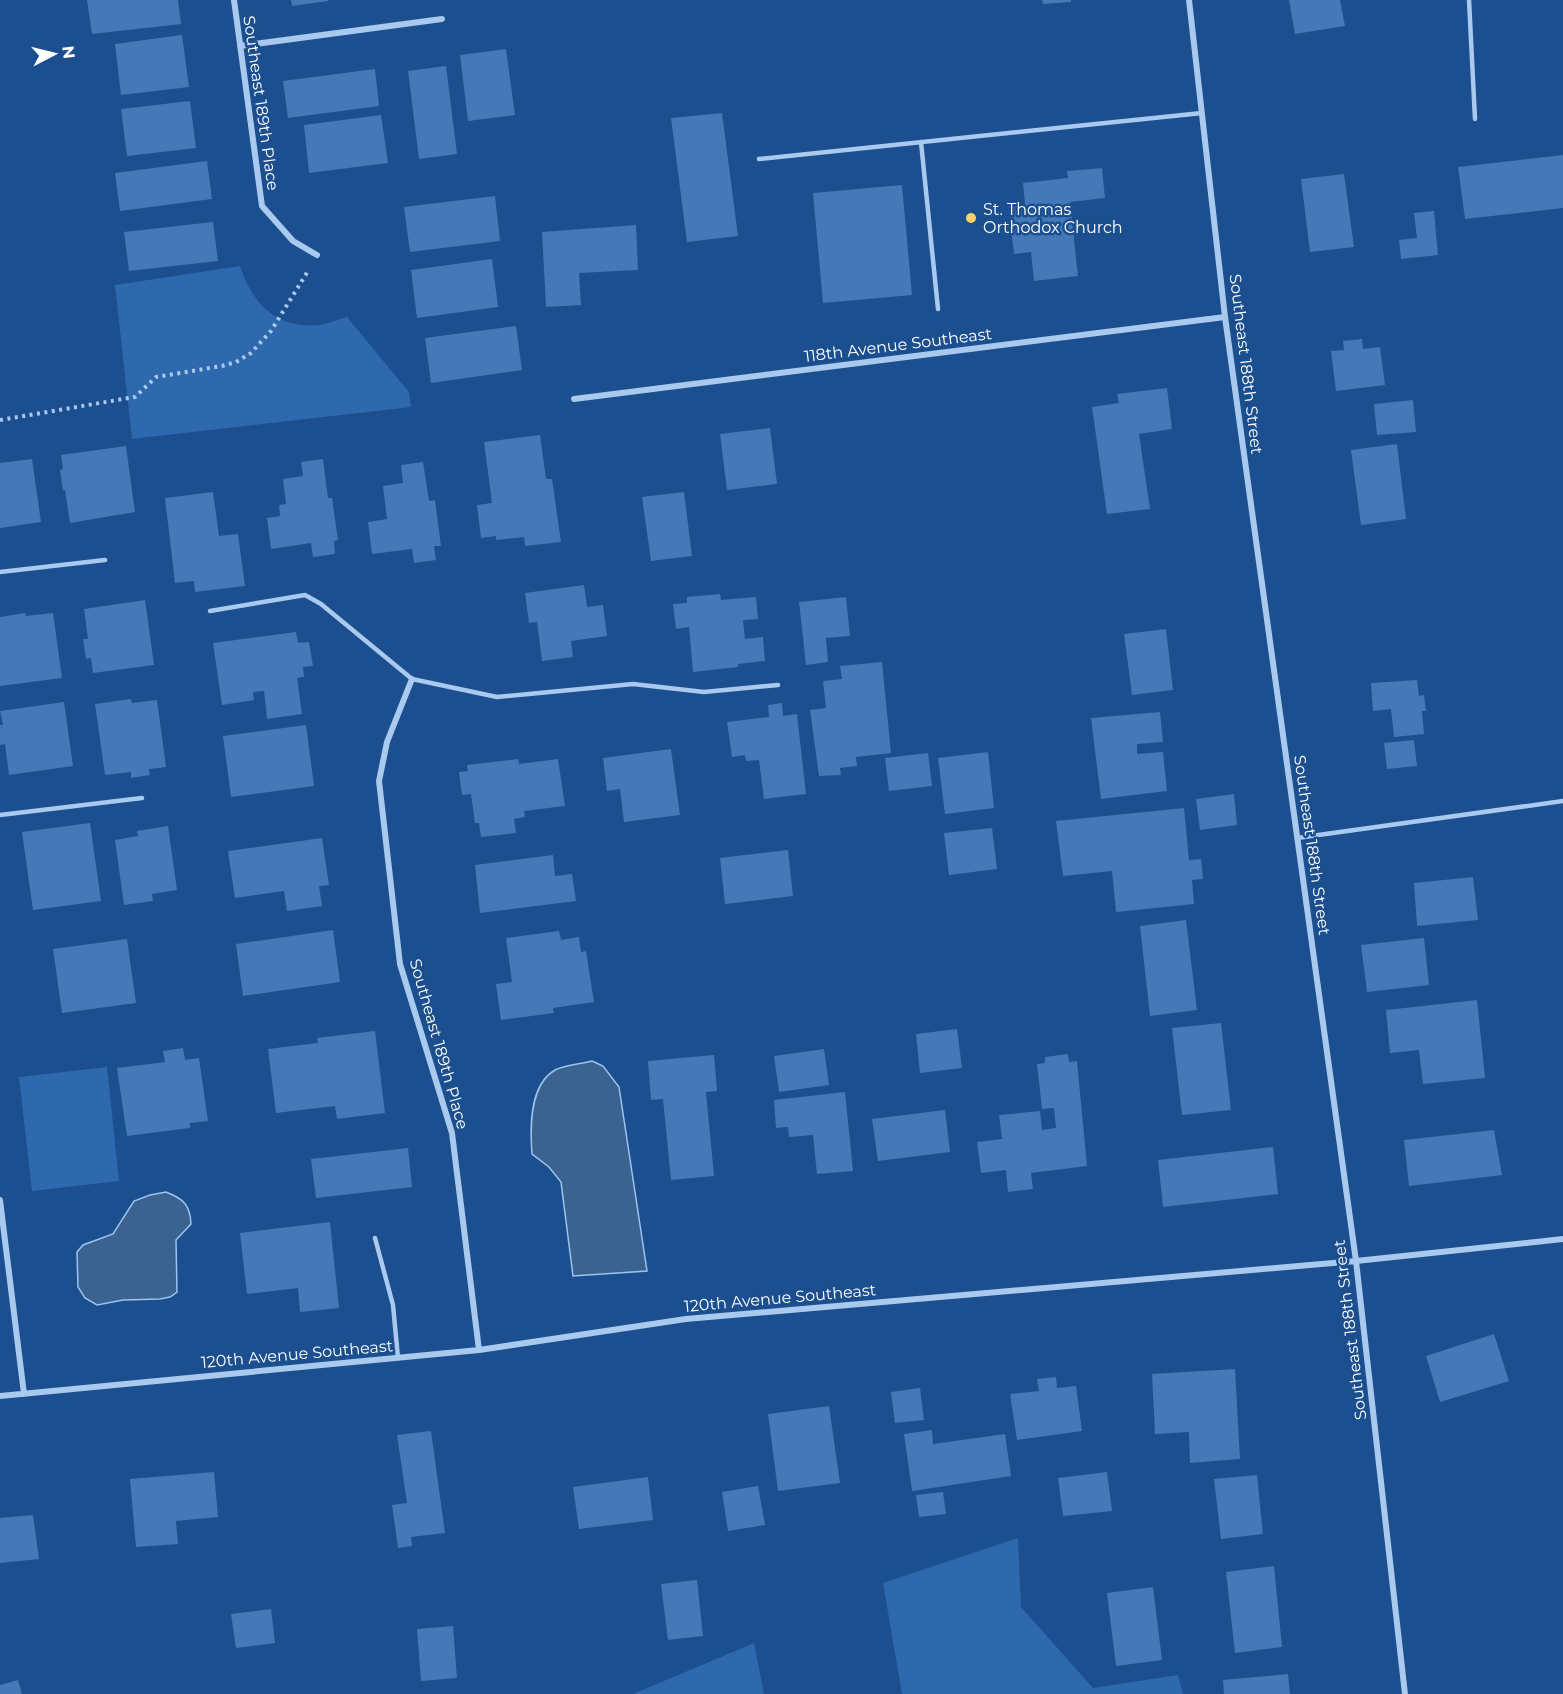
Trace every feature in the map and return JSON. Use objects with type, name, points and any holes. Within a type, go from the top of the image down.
[{"type":"street","name":"Southeast 189th Place","points":[[234,0],[262,206],[293,241],[317,255]]},
{"type":"street","name":"Southeast 188th Street","points":[[1189,0],[1225,317],[1356,1261],[1405,1694]]},
{"type":"street","points":[[240,46],[442,19]]},
{"type":"street","name":"118th Avenue Southeast","points":[[574,399],[1225,317]]},
{"type":"street","name":"Southeast 189th Place","points":[[412,679],[387,742],[379,781],[400,964],[452,1133],[479,1350]]},
{"type":"street","points":[[0,1200],[24,1394]]},
{"type":"street","name":"120th Avenue Southeast","points":[[0,1396],[479,1350],[686,1319],[1356,1261],[1563,1239]]},
{"type":"lane","points":[[1469,0],[1475,119]]},
{"type":"lane","points":[[759,159],[1202,112]]},
{"type":"lane","points":[[921,142],[938,309]]},
{"type":"lane","points":[[0,572],[105,560]]},
{"type":"lane","points":[[210,611],[305,595],[321,604],[412,679],[497,698],[633,684],[704,692],[778,685]]},
{"type":"lane","points":[[0,815],[142,798]]},
{"type":"lane","points":[[1297,838],[1563,801]]},
{"type":"lane","points":[[375,1238],[393,1305],[398,1358]]},
{"type":"path","points":[[0,420],[135,397],[156,377],[236,362],[251,353],[271,331],[317,255]]},
{"type":"shaded area","points":[[240,266],[245,280],[259,302],[279,318],[291,323],[319,325],[347,317],[409,392],[411,407],[132,439],[115,285]]},
{"type":"shaded area","points":[[592,1061],[603,1066],[619,1087],[647,1271],[573,1276],[561,1182],[549,1167],[532,1154],[533,1108],[540,1086],[555,1070]]},
{"type":"shaded area","points":[[107,1067],[119,1181],[32,1191],[19,1077]]},
{"type":"shaded area","points":[[166,1192],[185,1204],[191,1224],[176,1240],[177,1292],[170,1297],[160,1299],[123,1300],[97,1305],[85,1298],[78,1287],[77,1252],[83,1245],[113,1234],[134,1201]]},
{"type":"shaded area","points":[[1018,1538],[1021,1607],[1093,1688],[1178,1675],[1183,1694],[902,1694],[883,1583]]},
{"type":"shaded area","points":[[754,1643],[764,1694],[633,1694]]},
{"type":"building","points":[[87,0],[178,0],[181,24],[92,34]]},
{"type":"building","points":[[291,0],[328,0],[328,1],[292,6]]},
{"type":"building","points":[[1042,0],[1071,0],[1071,2],[1043,4]]},
{"type":"building","points":[[1289,0],[1340,0],[1345,26],[1295,34]]},
{"type":"building","points":[[182,35],[189,87],[121,95],[115,44]]},
{"type":"building","points":[[506,49],[515,115],[468,121],[460,55]]},
{"type":"building","points":[[446,66],[457,154],[419,159],[408,71]]},
{"type":"building","points":[[375,69],[379,106],[288,118],[283,81]]},
{"type":"building","points":[[190,101],[196,148],[127,156],[121,109]]},
{"type":"building","points":[[722,113],[738,236],[687,242],[671,118]]},
{"type":"building","points":[[381,115],[388,163],[309,173],[304,125]]},
{"type":"building","points":[[1563,155],[1563,208],[1465,219],[1458,167]]},
{"type":"building","points":[[207,161],[212,199],[120,211],[115,173]]},
{"type":"building","points":[[1102,168],[1105,198],[1070,202],[1078,276],[1034,281],[1031,252],[1014,254],[1008,205],[1025,204],[1023,183],[1068,178],[1067,171]]},
{"type":"building","points":[[1344,174],[1354,247],[1310,252],[1301,179]]},
{"type":"building","points":[[902,185],[912,295],[823,303],[813,193]]},
{"type":"building","points":[[495,196],[500,241],[410,252],[404,207]]},
{"type":"building","points":[[1434,211],[1438,255],[1401,259],[1399,240],[1417,238],[1414,213]]},
{"type":"building","points":[[213,222],[218,261],[129,271],[124,232]]},
{"type":"building","points":[[636,225],[638,270],[579,273],[581,305],[546,307],[542,232]]},
{"type":"building","points":[[492,259],[498,307],[417,318],[411,270]]},
{"type":"building","points":[[516,326],[522,370],[431,383],[425,338]]},
{"type":"building","points":[[1362,339],[1363,349],[1380,347],[1385,385],[1336,391],[1331,351],[1344,350],[1343,341]]},
{"type":"building","points":[[1167,388],[1172,429],[1139,434],[1150,509],[1107,514],[1092,407],[1119,403],[1117,394]]},
{"type":"building","points":[[1413,400],[1416,432],[1377,435],[1374,404]]},
{"type":"building","points":[[770,428],[777,484],[727,490],[720,434]]},
{"type":"building","points":[[540,435],[546,479],[552,479],[561,542],[525,546],[524,537],[496,540],[496,536],[481,538],[477,505],[492,503],[484,442]]},
{"type":"building","points":[[1397,444],[1406,519],[1361,525],[1351,450]]},
{"type":"building","points":[[126,446],[135,512],[70,523],[60,470],[63,469],[61,455]]},
{"type":"building","points":[[32,459],[41,522],[0,528],[0,463]]},
{"type":"building","points":[[323,459],[328,498],[332,498],[338,540],[334,541],[335,554],[313,557],[311,543],[271,549],[267,518],[280,516],[279,505],[286,504],[283,479],[303,476],[301,462]]},
{"type":"building","points":[[423,462],[429,501],[435,500],[441,546],[434,546],[436,560],[414,563],[412,549],[372,554],[368,522],[387,519],[383,486],[403,483],[401,465]]},
{"type":"building","points":[[213,492],[219,536],[238,534],[245,586],[195,592],[194,581],[175,583],[165,498]]},
{"type":"building","points":[[684,492],[692,556],[651,561],[642,497]]},
{"type":"building","points":[[584,585],[587,607],[603,605],[607,636],[571,641],[573,657],[542,661],[537,622],[529,623],[525,593]]},
{"type":"building","points":[[720,594],[721,600],[756,597],[758,619],[743,620],[745,639],[763,637],[765,661],[738,664],[738,667],[693,672],[689,627],[676,629],[673,604],[687,603],[687,597]]},
{"type":"building","points":[[846,597],[850,636],[826,638],[828,662],[806,665],[799,602]]},
{"type":"building","points":[[145,600],[154,665],[93,673],[91,658],[86,659],[83,639],[88,639],[84,609]]},
{"type":"building","points":[[25,613],[26,616],[53,613],[62,678],[0,686],[0,617]]},
{"type":"building","points":[[1166,629],[1173,690],[1132,695],[1124,634]]},
{"type":"building","points":[[296,632],[298,643],[309,642],[313,666],[303,667],[304,677],[297,678],[302,714],[267,719],[264,691],[253,692],[254,700],[222,705],[213,643]]},
{"type":"building","points":[[882,662],[891,753],[856,757],[857,766],[840,768],[841,775],[819,776],[810,710],[826,708],[823,681],[842,679],[840,666]]},
{"type":"building","points":[[1417,680],[1419,696],[1424,695],[1426,711],[1422,711],[1424,734],[1394,737],[1391,709],[1373,711],[1371,683]]},
{"type":"building","points":[[131,699],[132,703],[157,700],[166,767],[149,769],[150,775],[131,778],[131,772],[105,775],[95,704]]},
{"type":"building","points":[[64,702],[73,766],[9,775],[5,744],[0,745],[0,725],[3,725],[0,711]]},
{"type":"building","points":[[782,703],[783,716],[797,714],[806,794],[764,799],[759,760],[746,761],[745,755],[732,757],[727,722],[769,717],[768,705]]},
{"type":"building","points":[[1160,712],[1163,742],[1137,744],[1137,754],[1163,752],[1167,791],[1101,799],[1091,718]]},
{"type":"building","points":[[306,725],[314,786],[231,797],[223,736]]},
{"type":"building","points":[[1414,740],[1417,766],[1387,769],[1384,743]]},
{"type":"building","points":[[671,749],[680,815],[624,822],[620,789],[607,791],[603,758]]},
{"type":"building","points":[[988,752],[994,808],[945,814],[938,758]]},
{"type":"building","points":[[928,753],[932,786],[889,791],[885,758]]},
{"type":"building","points":[[518,759],[519,764],[558,759],[565,806],[524,811],[525,817],[514,819],[516,833],[481,837],[479,823],[475,823],[471,794],[462,795],[459,772],[468,771],[467,765]]},
{"type":"building","points":[[1234,794],[1237,825],[1200,830],[1196,799]]},
{"type":"building","points":[[1184,808],[1189,860],[1201,859],[1203,879],[1192,880],[1194,904],[1116,912],[1112,871],[1063,876],[1056,821]]},
{"type":"building","points":[[90,823],[101,901],[33,910],[22,832]]},
{"type":"building","points":[[168,826],[177,890],[152,894],[153,901],[124,905],[115,840],[138,836],[137,831]]},
{"type":"building","points":[[992,828],[997,869],[949,875],[944,833]]},
{"type":"building","points":[[322,838],[329,885],[319,886],[322,906],[287,911],[284,891],[235,898],[228,851]]},
{"type":"building","points":[[788,850],[793,896],[725,904],[720,858]]},
{"type":"building","points":[[553,855],[555,876],[572,874],[576,901],[480,913],[475,865]]},
{"type":"building","points":[[1473,877],[1478,920],[1417,926],[1414,883]]},
{"type":"building","points":[[1186,920],[1197,1010],[1150,1016],[1140,926]]},
{"type":"building","points":[[333,930],[340,982],[243,996],[236,944]]},
{"type":"building","points":[[559,931],[561,940],[579,937],[581,952],[586,951],[594,1002],[553,1008],[554,1013],[501,1020],[496,984],[512,982],[506,938]]},
{"type":"building","points":[[1424,938],[1429,985],[1367,992],[1361,945]]},
{"type":"building","points":[[127,939],[136,1003],[62,1013],[53,949]]},
{"type":"building","points":[[1477,1000],[1485,1078],[1423,1084],[1419,1050],[1390,1053],[1386,1010]]},
{"type":"building","points":[[1221,1023],[1231,1110],[1182,1115],[1172,1028]]},
{"type":"building","points":[[957,1029],[962,1068],[920,1073],[916,1034]]},
{"type":"building","points":[[375,1031],[385,1113],[337,1119],[335,1106],[276,1113],[268,1049],[318,1043],[317,1038]]},
{"type":"building","points":[[183,1048],[185,1060],[199,1058],[208,1121],[190,1123],[190,1128],[127,1136],[117,1068],[165,1062],[163,1051]]},
{"type":"building","points":[[824,1049],[829,1085],[779,1092],[774,1056]]},
{"type":"building","points":[[1068,1054],[1069,1062],[1077,1061],[1087,1166],[1031,1173],[1033,1189],[1008,1192],[1006,1170],[981,1173],[977,1142],[1002,1139],[999,1115],[1040,1111],[1042,1130],[1056,1128],[1054,1108],[1042,1109],[1037,1064],[1045,1063],[1045,1057]]},
{"type":"building","points":[[714,1055],[717,1091],[706,1092],[714,1176],[671,1180],[663,1099],[651,1100],[648,1061]]},
{"type":"building","points":[[845,1092],[853,1171],[817,1174],[813,1135],[789,1137],[788,1127],[776,1128],[774,1100]]},
{"type":"building","points":[[945,1110],[950,1152],[878,1161],[872,1119]]},
{"type":"building","points":[[1494,1130],[1502,1175],[1409,1186],[1404,1140]]},
{"type":"building","points":[[1273,1147],[1278,1194],[1163,1207],[1158,1160]]},
{"type":"building","points":[[408,1148],[412,1187],[316,1198],[311,1159]]},
{"type":"building","points":[[330,1222],[339,1308],[300,1312],[298,1288],[247,1294],[240,1233]]},
{"type":"building","points":[[1494,1334],[1509,1381],[1440,1402],[1426,1356]]},
{"type":"building","points":[[1235,1369],[1240,1459],[1190,1463],[1189,1432],[1155,1434],[1152,1374]]},
{"type":"building","points":[[1056,1377],[1057,1388],[1076,1386],[1082,1431],[1017,1440],[1010,1394],[1039,1391],[1037,1379]]},
{"type":"building","points":[[920,1388],[924,1420],[895,1423],[891,1392]]},
{"type":"building","points":[[829,1406],[840,1483],[778,1491],[768,1414]]},
{"type":"building","points":[[932,1430],[933,1444],[1005,1434],[1011,1476],[912,1491],[904,1434]]},
{"type":"building","points":[[431,1431],[445,1533],[411,1537],[412,1546],[398,1548],[392,1505],[407,1503],[397,1435]]},
{"type":"building","points":[[214,1472],[218,1517],[176,1521],[178,1544],[136,1547],[130,1479]]},
{"type":"building","points":[[1107,1472],[1112,1511],[1063,1516],[1058,1478]]},
{"type":"building","points":[[1257,1475],[1263,1534],[1221,1539],[1214,1479]]},
{"type":"building","points":[[648,1477],[653,1520],[579,1529],[573,1487]]},
{"type":"building","points":[[758,1486],[765,1525],[728,1531],[722,1492]]},
{"type":"building","points":[[943,1492],[946,1514],[919,1517],[916,1495]]},
{"type":"building","points":[[33,1515],[39,1559],[0,1563],[0,1518]]},
{"type":"building","points":[[1274,1566],[1282,1647],[1235,1653],[1226,1572]]},
{"type":"building","points":[[697,1580],[703,1636],[668,1640],[661,1584]]},
{"type":"building","points":[[1153,1587],[1162,1660],[1116,1666],[1107,1593]]},
{"type":"building","points":[[271,1609],[275,1643],[236,1648],[231,1614]]},
{"type":"building","points":[[453,1626],[457,1678],[421,1681],[417,1629]]},
{"type":"building","points":[[1288,1674],[1290,1694],[1224,1694],[1223,1680]]},
{"type":"building","points":[[18,1680],[22,1694],[0,1694],[0,1685]]},
{"type":"place","name":"St. Thomas Orthodox Church","points":[[971,218]]}]
